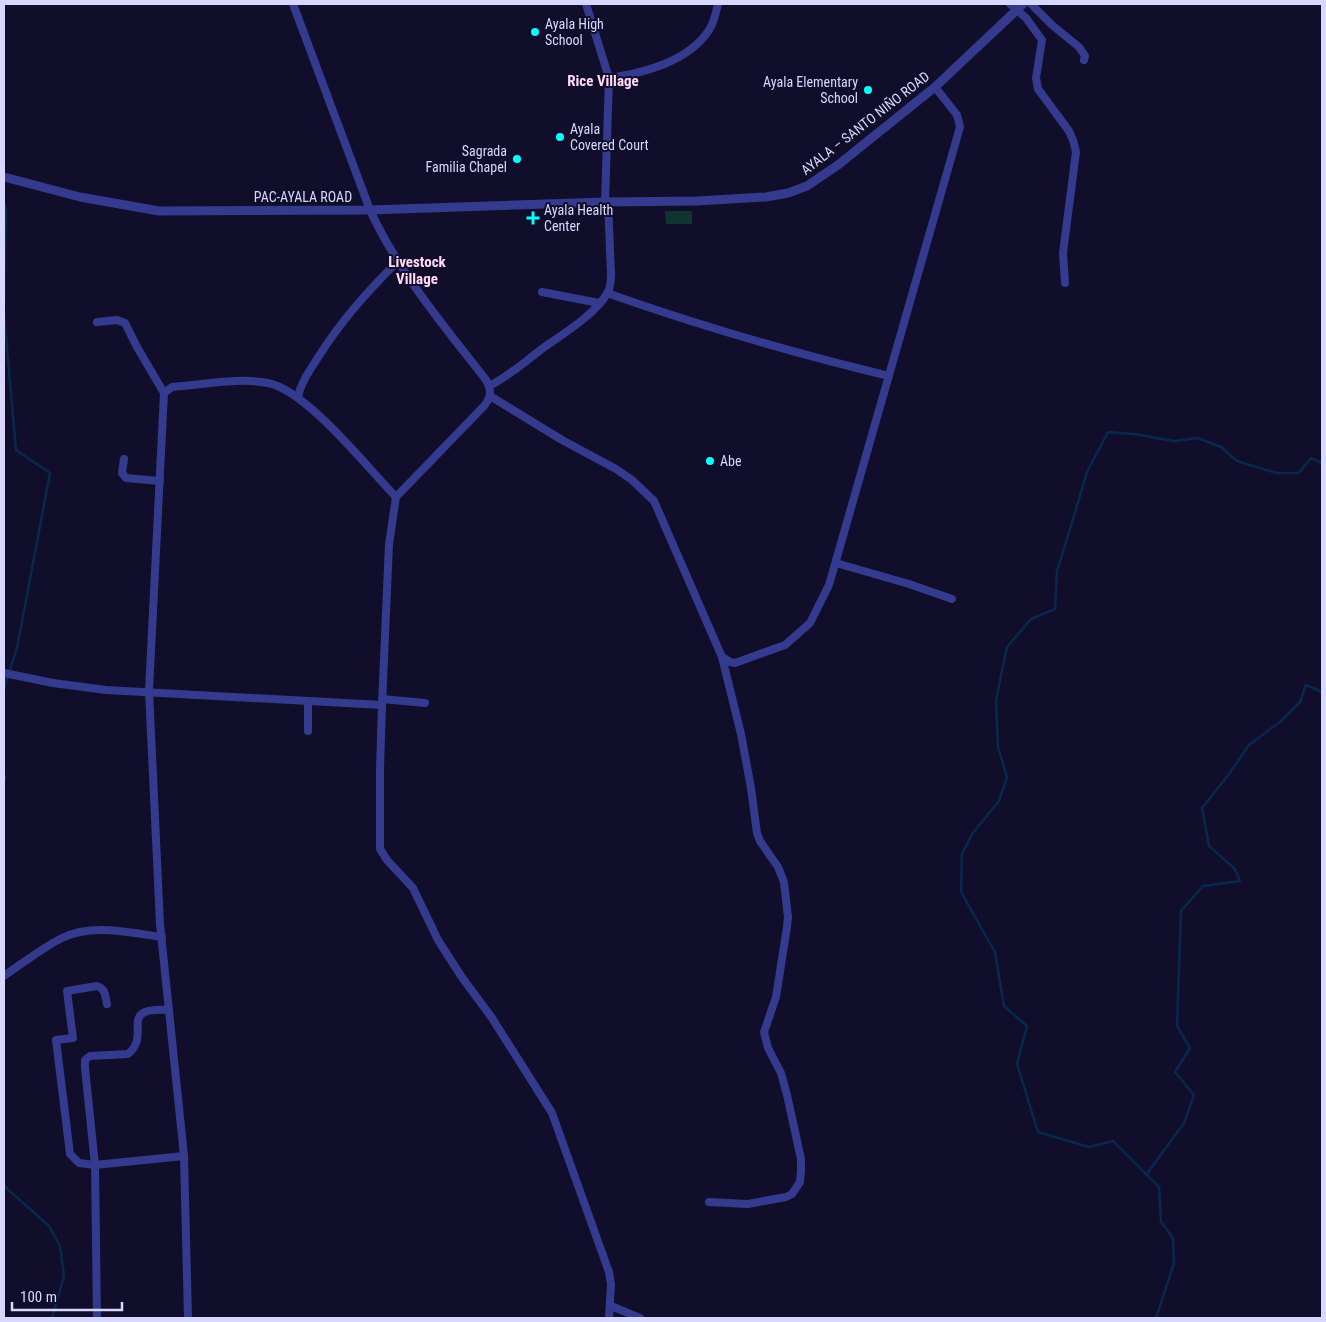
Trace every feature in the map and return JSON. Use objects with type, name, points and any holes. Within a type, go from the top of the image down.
[{"type":"street","points":[[293,4],[370,210],[382,236],[397,262],[489,386],[490,396],[479,412],[396,497],[389,544],[380,769],[380,849],[413,888],[438,940],[461,976],[492,1018],[552,1113],[609,1272],[611,1284],[609,1318]]},
{"type":"street","points":[[489,386],[569,329],[599,303],[607,293],[610,284],[607,202],[609,78],[586,4]]},
{"type":"street","points":[[609,78],[630,75],[668,62],[695,46],[710,29],[718,4]]},
{"type":"street","points":[[1031,4],[1052,25],[1079,47],[1085,56],[1084,60]]},
{"type":"street","points":[[1017,6],[1042,40],[1036,78],[1038,89],[1074,140],[1076,152],[1063,254],[1065,283]]},
{"type":"street","name":"AYALA – SANTO NIÑO ROAD","points":[[607,202],[698,201],[766,197],[788,193],[807,186],[838,165],[935,87],[1017,6]]},
{"type":"street","points":[[722,657],[734,663],[786,645],[810,623],[829,585],[960,127],[957,115],[935,87]]},
{"type":"street","points":[[4,169],[6,177]]},
{"type":"street","name":"PAC-AYALA ROAD","points":[[6,177],[80,197],[159,211],[370,210],[607,202]]},
{"type":"street","points":[[298,397],[300,386],[329,339],[352,309],[397,262]]},
{"type":"street","points":[[542,292],[599,303]]},
{"type":"street","points":[[607,293],[654,310],[732,334],[821,360],[889,376]]},
{"type":"street","points":[[97,322],[117,320],[126,323],[137,347],[164,393],[149,692],[162,937],[184,1156],[188,1318]]},
{"type":"street","points":[[164,393],[172,387],[243,381],[269,383],[298,397],[324,421],[396,497]]},
{"type":"street","points":[[490,396],[562,440],[616,469],[652,498],[657,506],[722,657],[741,734],[757,833],[760,841],[778,867],[784,882],[788,917],[783,955],[776,997],[764,1032],[768,1048],[781,1073],[785,1087],[799,1148],[801,1171],[796,1188],[786,1197],[748,1204],[709,1202]]},
{"type":"street","points":[[124,459],[122,473],[126,478],[160,481]]},
{"type":"street","points":[[836,563],[909,584],[952,599]]},
{"type":"street","points":[[4,673],[53,683],[106,690],[308,701],[426,703]]},
{"type":"street","points":[[308,701],[308,731]]},
{"type":"street","points":[[4,976],[63,937],[79,932],[103,930],[162,937]]},
{"type":"street","points":[[107,1004],[104,990],[97,986],[68,991],[73,1038],[56,1040],[70,1154],[79,1163],[95,1164],[184,1156]]},
{"type":"street","points":[[97,1318],[95,1164],[85,1060],[90,1056],[128,1054],[133,1050],[136,1043],[139,1017],[143,1012],[152,1009],[170,1010]]},
{"type":"street","points":[[611,1306],[640,1318]]},
{"type":"green space","points":[[665,211],[692,211],[692,224],[666,224]]},
{"type":"waterway","points":[[4,203],[6,209],[4,306]]},
{"type":"waterway","points":[[4,314],[16,450],[50,473],[17,648],[4,688]]},
{"type":"waterway","points":[[1156,1318],[1174,1263],[1173,1238],[1161,1222],[1159,1187],[1113,1141],[1089,1147],[1038,1132],[1017,1064],[1027,1026],[1004,1006],[995,952],[961,892],[962,854],[972,834],[999,801],[1007,777],[998,747],[996,700],[1007,647],[1031,619],[1055,609],[1057,571],[1087,472],[1108,432],[1134,434],[1174,441],[1198,438],[1221,447],[1237,461],[1276,473],[1299,473],[1311,458],[1322,463]]},
{"type":"waterway","points":[[1146,1175],[1184,1123],[1194,1095],[1175,1072],[1190,1048],[1177,1026],[1181,911],[1203,886],[1240,881],[1235,869],[1209,846],[1202,808],[1249,745],[1281,721],[1300,702],[1306,685],[1322,692]]},
{"type":"waterway","points":[[4,775],[4,780]]},
{"type":"waterway","points":[[4,1186],[49,1226],[60,1246],[64,1276],[52,1318]]},
{"type":"place","name":"Ayala High School","points":[[535,32]]},
{"type":"place","name":"Ayala Elementary School","points":[[868,90]]},
{"type":"place","name":"Ayala Covered Court","points":[[560,137]]},
{"type":"place","name":"Sagrada Familia Chapel","points":[[517,159]]},
{"type":"place","name":"Ayala Health Center","points":[[533,218]]},
{"type":"place","name":"Abe","points":[[710,461]]},
{"type":"district","name":"Rice Village","points":[[603,81]]},
{"type":"district","name":"Livestock Village","points":[[417,270]]}]
